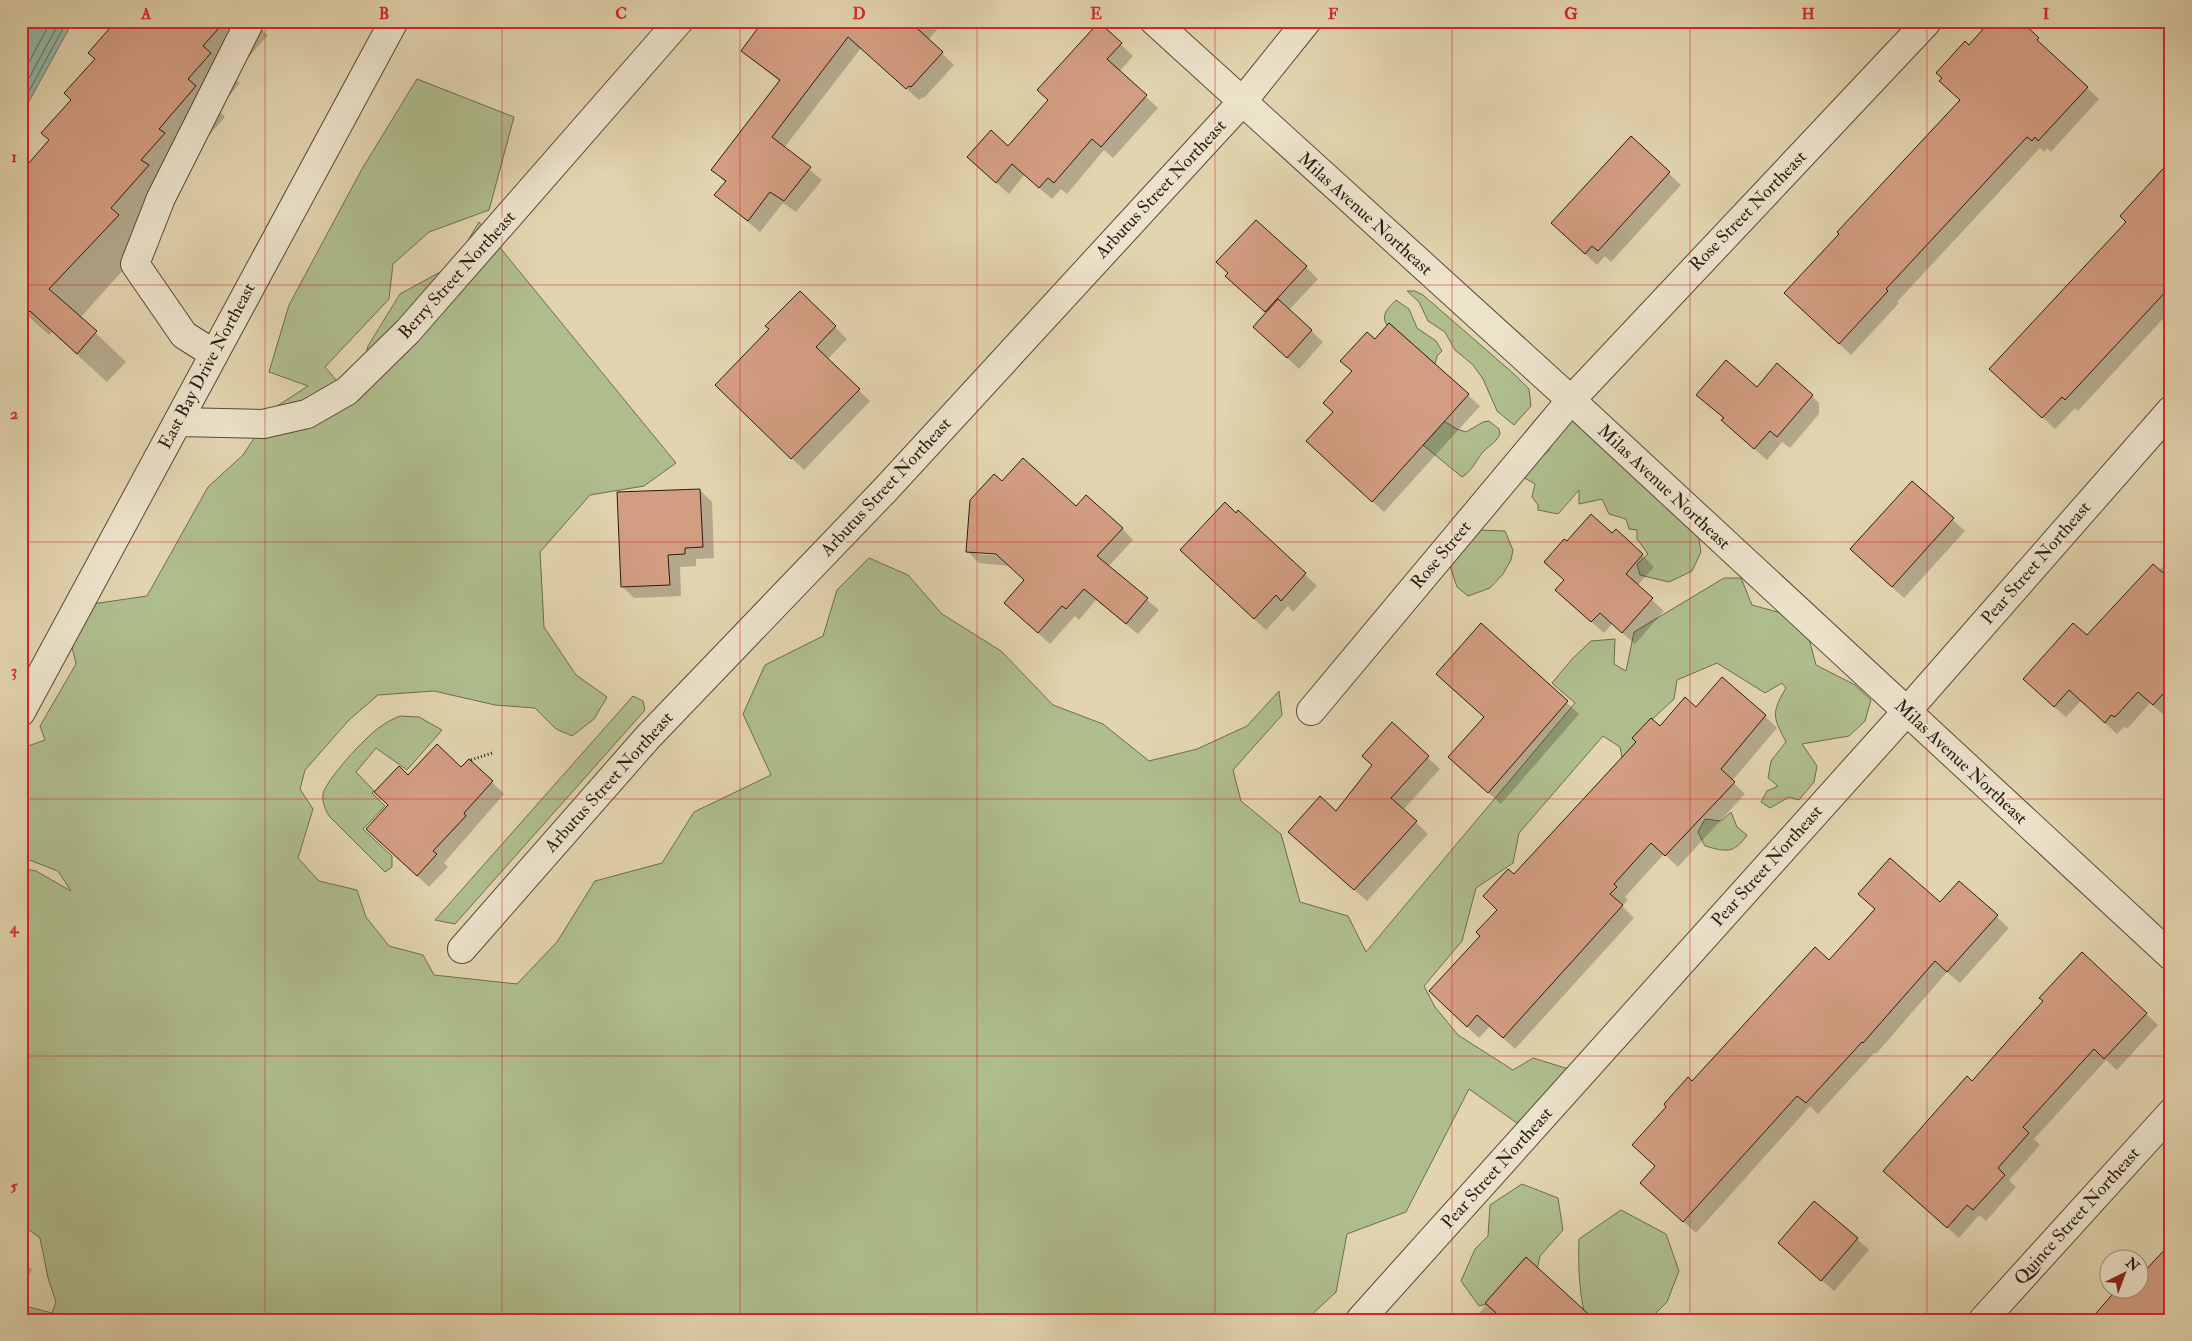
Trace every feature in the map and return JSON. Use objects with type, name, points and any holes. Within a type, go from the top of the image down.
[{"type":"street","points":[[214,354],[184,335],[135,264],[161,198],[250,21]]},
{"type":"street","name":"East Bay Drive Northeast","points":[[21,712],[394,21]]},
{"type":"street","name":"Berry Street Northeast","points":[[178,422],[263,424],[307,414],[347,391],[408,331],[679,21]]},
{"type":"street","name":"Milas Avenue Northeast","points":[[1154,21],[1571,400],[2171,956]]},
{"type":"street","name":"Arbutus Street Northeast","points":[[462,948],[648,737],[886,489],[1242,102],[1307,21]]},
{"type":"street","name":"Rose Street Northeast","points":[[1571,400],[1926,23]]},
{"type":"street","name":"Rose Street","points":[[1311,710],[1571,400]]},
{"type":"street","name":"Pear Street Northeast","points":[[1360,1320],[1907,711],[2171,410]]},
{"type":"street","name":"Quince Street Northeast","points":[[1982,1320],[2171,1113]]},
{"type":"path","points":[[471,760],[492,753]]},
{"type":"green space","points":[[417,79],[514,117],[489,210],[429,232],[393,264],[389,299],[325,367],[354,401],[368,346],[400,294],[453,265],[479,222],[676,463],[644,486],[590,495],[540,552],[544,627],[576,675],[607,697],[594,719],[572,736],[556,729],[535,708],[495,705],[434,691],[378,695],[349,720],[305,770],[300,789],[313,809],[298,858],[319,881],[357,890],[366,917],[389,946],[423,955],[434,975],[517,984],[557,942],[595,881],[662,863],[694,812],[771,775],[743,714],[765,665],[823,636],[837,590],[869,558],[908,575],[942,614],[1001,651],[1053,705],[1103,724],[1149,761],[1197,749],[1247,726],[1279,691],[1282,715],[1233,770],[1241,801],[1281,834],[1300,902],[1348,916],[1366,952],[1575,703],[1552,683],[1572,659],[1591,641],[1615,639],[1614,664],[1626,671],[1634,632],[1724,578],[1741,578],[1752,605],[1781,613],[1809,639],[1816,665],[1855,685],[1871,700],[1865,721],[1849,736],[1802,744],[1817,766],[1814,782],[1799,800],[1789,797],[1770,808],[1761,802],[1767,791],[1778,786],[1768,778],[1771,761],[1786,742],[1776,721],[1776,709],[1786,688],[1782,683],[1765,693],[1717,663],[1677,680],[1674,699],[1646,725],[1625,773],[1620,747],[1603,736],[1519,833],[1513,863],[1476,888],[1462,941],[1424,986],[1435,1007],[1458,1035],[1513,1070],[1533,1058],[1572,1070],[1521,1126],[1469,1089],[1406,1212],[1347,1234],[1336,1292],[1306,1320],[21,1320],[21,1305],[52,1313],[56,1302],[48,1278],[40,1238],[21,1224],[21,868],[36,871],[71,891],[58,871],[24,858],[21,852],[21,809],[26,805],[21,801],[21,753],[28,746],[45,740],[40,726],[76,664],[70,638],[92,604],[147,596],[208,487],[243,455],[274,408],[308,386],[269,372],[289,305],[362,169]]},
{"type":"green space","points":[[1407,291],[1415,291],[1423,295],[1529,389],[1531,406],[1514,425],[1497,411],[1483,379],[1473,365],[1455,350],[1445,332],[1428,321],[1419,302]]},
{"type":"green space","points":[[1396,300],[1409,309],[1417,328],[1436,341],[1442,351],[1437,356],[1435,364],[1389,323],[1387,325],[1384,318],[1385,314]]},
{"type":"green space","points":[[1570,414],[1670,507],[1678,519],[1697,528],[1701,552],[1692,571],[1669,582],[1640,575],[1637,564],[1648,554],[1637,539],[1637,530],[1629,529],[1626,519],[1609,514],[1602,499],[1579,504],[1579,490],[1558,514],[1538,510],[1538,505],[1532,497],[1535,484],[1523,477],[1533,468],[1532,457],[1541,456],[1549,451],[1551,434]]},
{"type":"green space","points":[[1444,421],[1466,432],[1483,422],[1489,421],[1499,429],[1500,434],[1497,439],[1483,452],[1470,471],[1462,477],[1423,445]]},
{"type":"green space","points":[[1478,530],[1505,531],[1513,550],[1511,560],[1503,574],[1490,588],[1468,596],[1457,587],[1450,566],[1457,550],[1470,542]]},
{"type":"green space","points":[[633,696],[643,701],[645,710],[455,924],[435,920]]},
{"type":"green space","points":[[400,716],[419,717],[442,730],[407,770],[376,748],[356,772],[385,806],[363,829],[392,856],[392,867],[385,872],[329,816],[324,805],[323,794],[338,769],[366,739],[385,724]]},
{"type":"green space","points":[[1731,812],[1737,827],[1747,835],[1738,846],[1729,850],[1705,846],[1698,832],[1705,819],[1721,821]]},
{"type":"green space","points":[[1522,1184],[1558,1198],[1563,1230],[1540,1256],[1535,1279],[1522,1296],[1479,1306],[1461,1281],[1475,1249],[1488,1236],[1490,1205]]},
{"type":"green space","points":[[1621,1210],[1666,1234],[1679,1271],[1667,1302],[1649,1320],[1586,1320],[1580,1280],[1579,1239]]},
{"type":"water","points":[[21,21],[73,21],[21,116]]},
{"type":"building","points":[[116,21],[225,21],[203,46],[211,53],[188,79],[196,86],[159,129],[165,133],[141,160],[149,165],[111,208],[119,215],[49,289],[97,331],[77,354],[30,311],[21,320],[21,172],[49,140],[41,133],[71,100],[64,93],[95,59],[88,53]]},
{"type":"building","points":[[763,21],[909,21],[943,52],[911,87],[909,86],[906,89],[848,37],[772,137],[811,167],[784,201],[770,192],[748,221],[714,195],[726,181],[711,170],[780,80],[741,51]]},
{"type":"building","points":[[1990,21],[2021,21],[2039,38],[2037,40],[2088,87],[2038,141],[2035,137],[2032,141],[2027,137],[1886,289],[1888,291],[1839,344],[1784,293],[1839,234],[1837,232],[1960,100],[1939,81],[1942,78],[1936,73],[1965,41],[1969,45]]},
{"type":"building","points":[[1099,22],[1122,43],[1107,59],[1147,95],[1101,147],[1092,139],[1054,183],[1048,178],[1039,188],[1012,164],[996,183],[967,157],[991,130],[1008,146],[1048,100],[1037,90]]},
{"type":"building","points":[[1631,136],[1670,172],[1598,251],[1592,246],[1585,254],[1551,223]]},
{"type":"building","points":[[2171,160],[2171,286],[2065,400],[2062,397],[2042,418],[1989,369],[2126,222],[2120,216]]},
{"type":"building","points":[[1256,220],[1307,266],[1265,312],[1225,276],[1228,273],[1216,262]]},
{"type":"building","points":[[800,291],[836,326],[816,347],[860,389],[791,459],[715,385],[769,329],[765,326]]},
{"type":"building","points":[[1278,299],[1312,330],[1287,358],[1253,327]]},
{"type":"building","points":[[1389,323],[1469,394],[1372,502],[1306,441],[1333,412],[1323,403],[1352,371],[1340,361],[1367,332],[1375,339]]},
{"type":"building","points":[[1726,360],[1757,387],[1777,363],[1813,395],[1777,437],[1770,431],[1754,449],[1721,420],[1724,418],[1696,395]]},
{"type":"building","points":[[1023,458],[1076,506],[1086,495],[1123,528],[1097,556],[1148,598],[1126,624],[1084,589],[1066,609],[1062,606],[1038,633],[1004,603],[1024,580],[996,554],[966,552],[970,500],[994,474],[1002,481]]},
{"type":"building","points":[[1912,481],[1954,518],[1892,587],[1850,549]]},
{"type":"building","points":[[700,489],[703,547],[685,548],[685,554],[668,555],[670,585],[621,587],[617,492]]},
{"type":"building","points":[[1225,502],[1236,513],[1238,510],[1306,573],[1281,601],[1276,595],[1254,619],[1180,550]]},
{"type":"building","points":[[1591,514],[1612,533],[1616,529],[1643,554],[1626,574],[1653,598],[1622,633],[1600,613],[1591,622],[1555,590],[1564,580],[1544,562],[1564,539],[1567,541]]},
{"type":"building","points":[[2153,564],[2171,580],[2171,685],[2153,705],[2138,692],[2115,717],[2111,715],[2105,723],[2069,690],[2054,707],[2023,679],[2073,623],[2087,635]]},
{"type":"building","points":[[1481,623],[1568,701],[1488,793],[1448,757],[1484,717],[1436,674]]},
{"type":"building","points":[[1722,677],[1766,715],[1721,769],[1735,782],[1665,856],[1651,843],[1614,884],[1617,887],[1610,894],[1623,905],[1503,1038],[1477,1015],[1467,1027],[1429,991],[1480,936],[1476,932],[1497,910],[1483,896],[1508,869],[1514,874],[1636,742],[1632,738],[1651,718],[1660,726],[1685,697],[1696,707]]},
{"type":"building","points":[[1392,722],[1429,756],[1391,798],[1417,821],[1354,890],[1288,832],[1320,796],[1336,811],[1372,765],[1362,756]]},
{"type":"building","points":[[437,744],[461,767],[469,759],[493,781],[464,813],[466,816],[433,851],[437,854],[417,876],[366,829],[388,805],[374,792],[399,766],[408,775]]},
{"type":"building","points":[[1890,858],[1940,902],[1959,881],[1998,915],[1947,972],[1935,961],[1863,1043],[1806,1103],[1797,1096],[1683,1222],[1640,1183],[1655,1166],[1632,1145],[1666,1107],[1664,1104],[1688,1077],[1692,1081],[1815,947],[1829,960],[1875,909],[1858,894]]},
{"type":"building","points":[[2082,952],[2147,1013],[2104,1059],[2094,1049],[2023,1127],[2029,1133],[1998,1168],[2005,1175],[1973,1210],[1967,1205],[1947,1228],[1883,1171],[1967,1076],[1972,1081],[2043,1001],[2039,998]]},
{"type":"building","points":[[1814,1201],[1858,1238],[1821,1281],[1778,1243]]},
{"type":"building","points":[[2171,1243],[2171,1308],[2160,1320],[2090,1320],[2109,1298],[2150,1298],[2150,1265]]},
{"type":"building","points":[[1526,1257],[1595,1320],[1504,1320],[1485,1303]]}]
